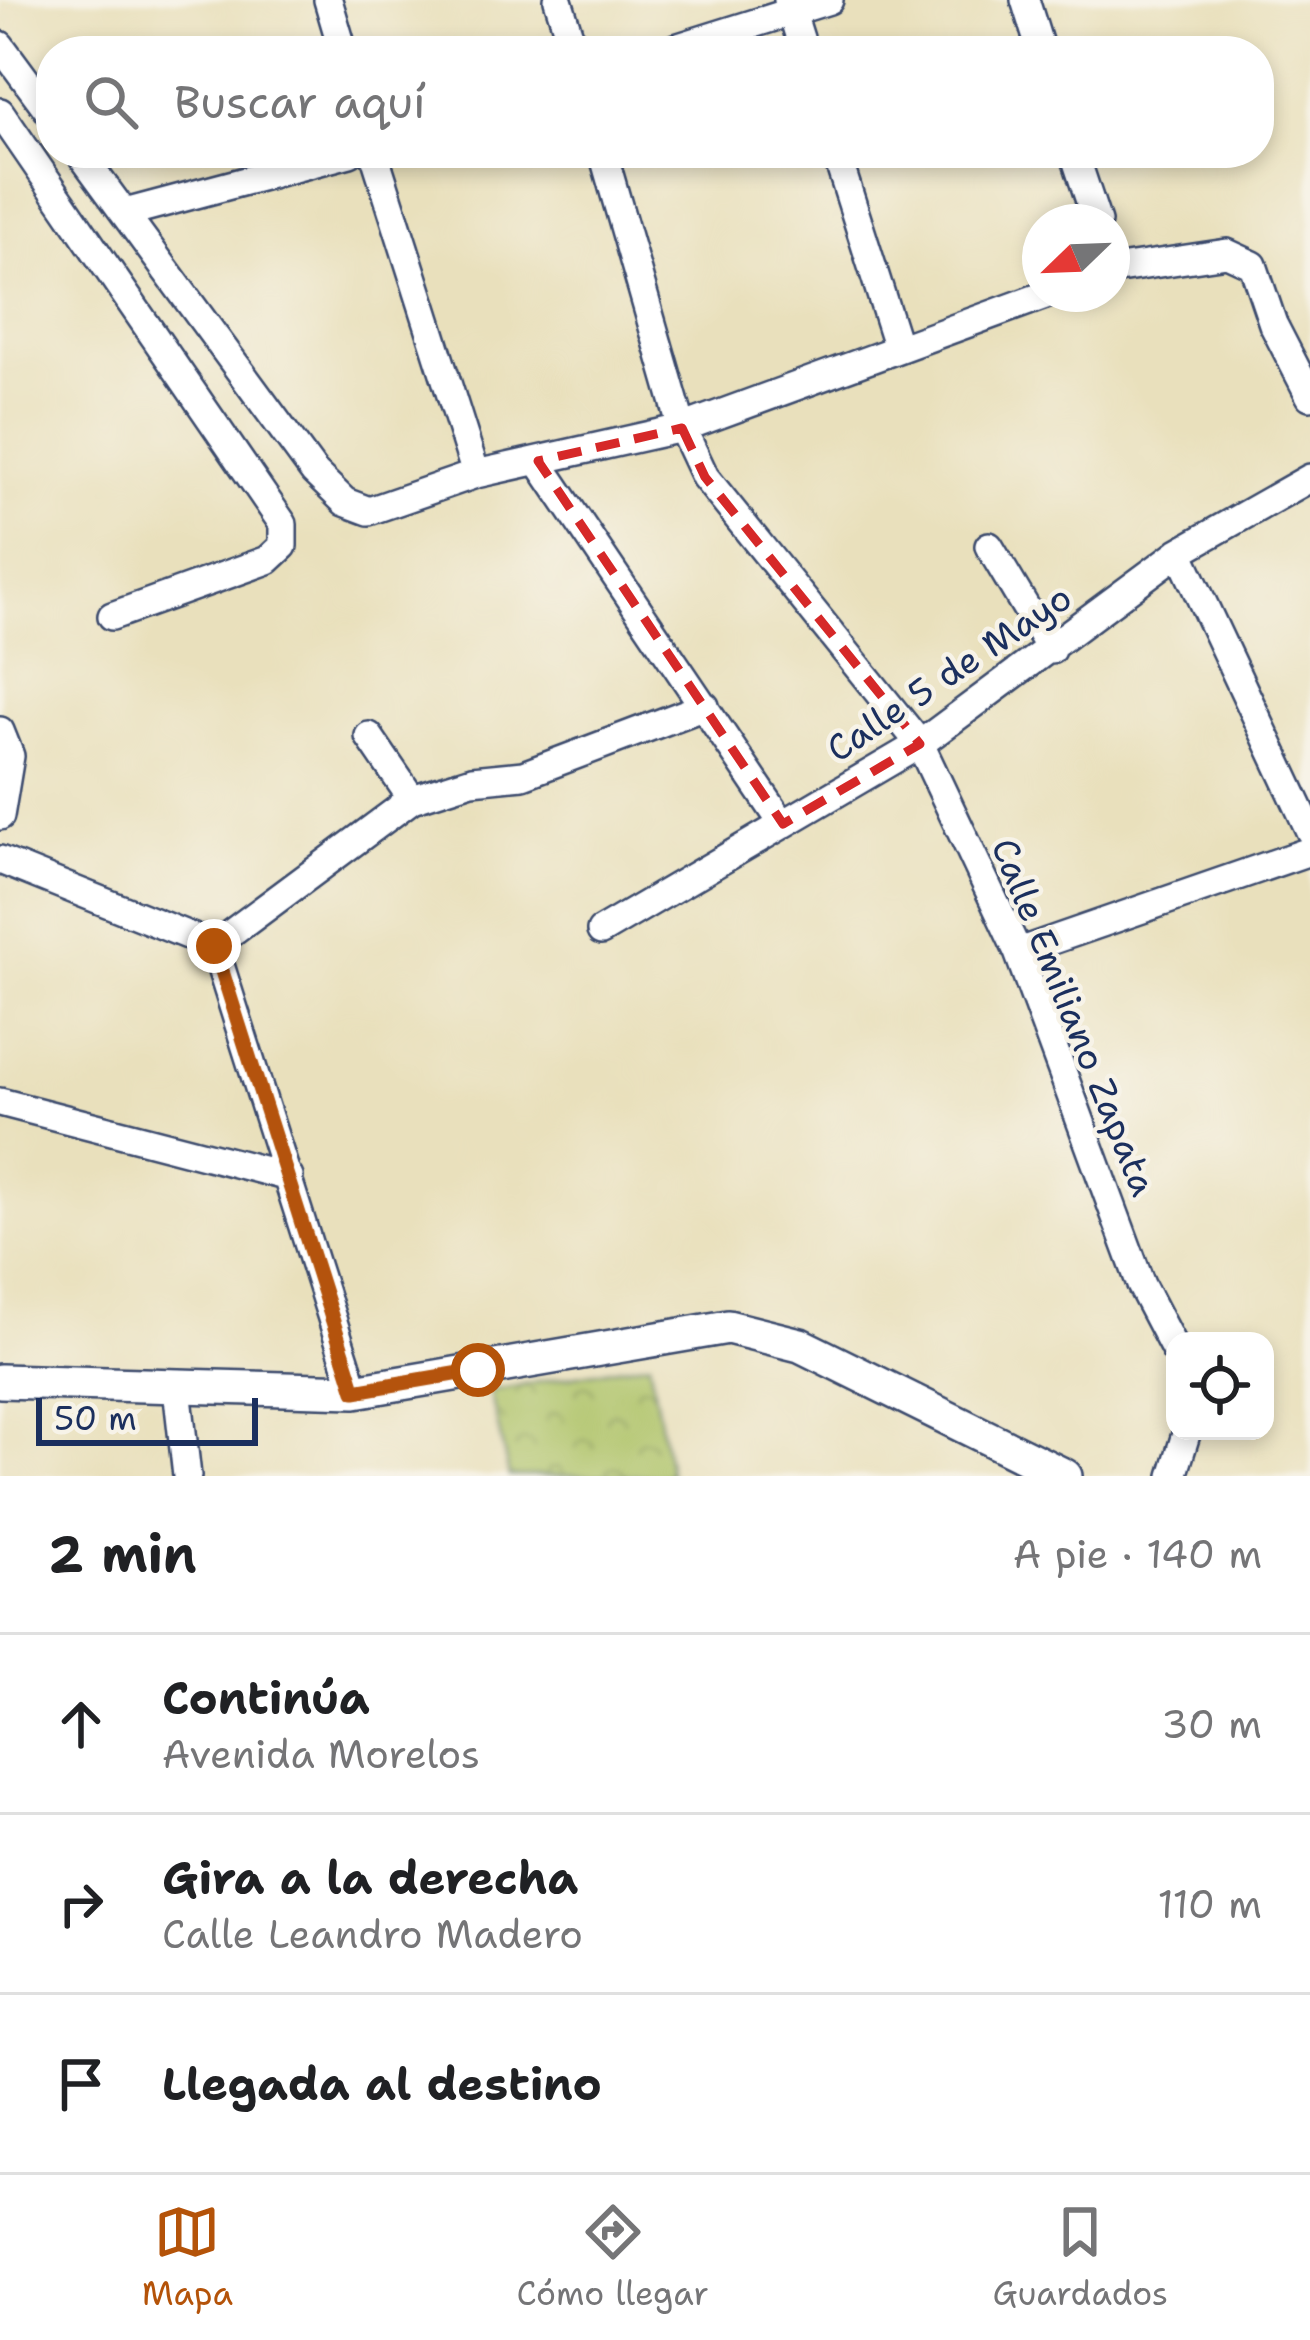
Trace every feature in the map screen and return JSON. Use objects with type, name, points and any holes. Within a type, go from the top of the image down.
[{"type":"street","points":[[328,0],[339,36]]},
{"type":"street","points":[[558,0],[569,36]]},
{"type":"street","points":[[707,36],[790,6],[829,0]]},
{"type":"street","points":[[1024,0],[1036,36]]},
{"type":"street","points":[[790,6],[799,36]]},
{"type":"street","points":[[0,45],[36,94]]},
{"type":"street","points":[[0,112],[36,164]]},
{"type":"street","points":[[38,168],[283,524],[283,546],[268,560],[112,616]]},
{"type":"street","points":[[91,168],[314,472],[345,502],[369,511],[476,474],[682,428],[1022,303]]},
{"type":"street","points":[[125,213],[294,168]]},
{"type":"street","points":[[379,168],[476,474]]},
{"type":"street","name":"Calle Emiliano Zapata","points":[[607,168],[682,428],[705,477],[920,744],[1018,952],[1141,1285],[1166,1333]]},
{"type":"street","points":[[841,168],[898,348]]},
{"type":"street","points":[[1079,168],[1091,204]]},
{"type":"street","points":[[1130,266],[1227,253],[1252,265],[1273,324],[1310,396]]},
{"type":"street","points":[[538,461],[783,824]]},
{"type":"street","name":"Calle 5 de Mayo","points":[[612,925],[920,744],[1179,552],[1310,478]]},
{"type":"street","points":[[988,546],[1051,650]]},
{"type":"street","points":[[1179,552],[1310,831]]},
{"type":"street","points":[[214,946],[412,799],[472,780],[523,775],[705,706]]},
{"type":"street","points":[[0,730],[10,756],[0,816]]},
{"type":"street","points":[[369,736],[412,799]]},
{"type":"street","points":[[1018,952],[1310,851]]},
{"type":"street","points":[[0,860],[214,946]]},
{"type":"street","points":[[214,946],[355,1391]]},
{"type":"street","points":[[0,1102],[289,1177]]},
{"type":"street","points":[[0,1381],[355,1391],[728,1327],[800,1345],[1065,1476]]},
{"type":"street","points":[[177,1388],[187,1476]]},
{"type":"street","points":[[1173,1476],[1184,1440]]},
{"type":"highlighted area","points":[[682,428],[705,477],[920,744],[783,824],[538,461]]},
{"type":"green space","points":[[649,1362],[670,1476],[509,1476],[490,1391]]},
{"type":"route","points":[[214,946],[355,1391],[478,1370]]}]
